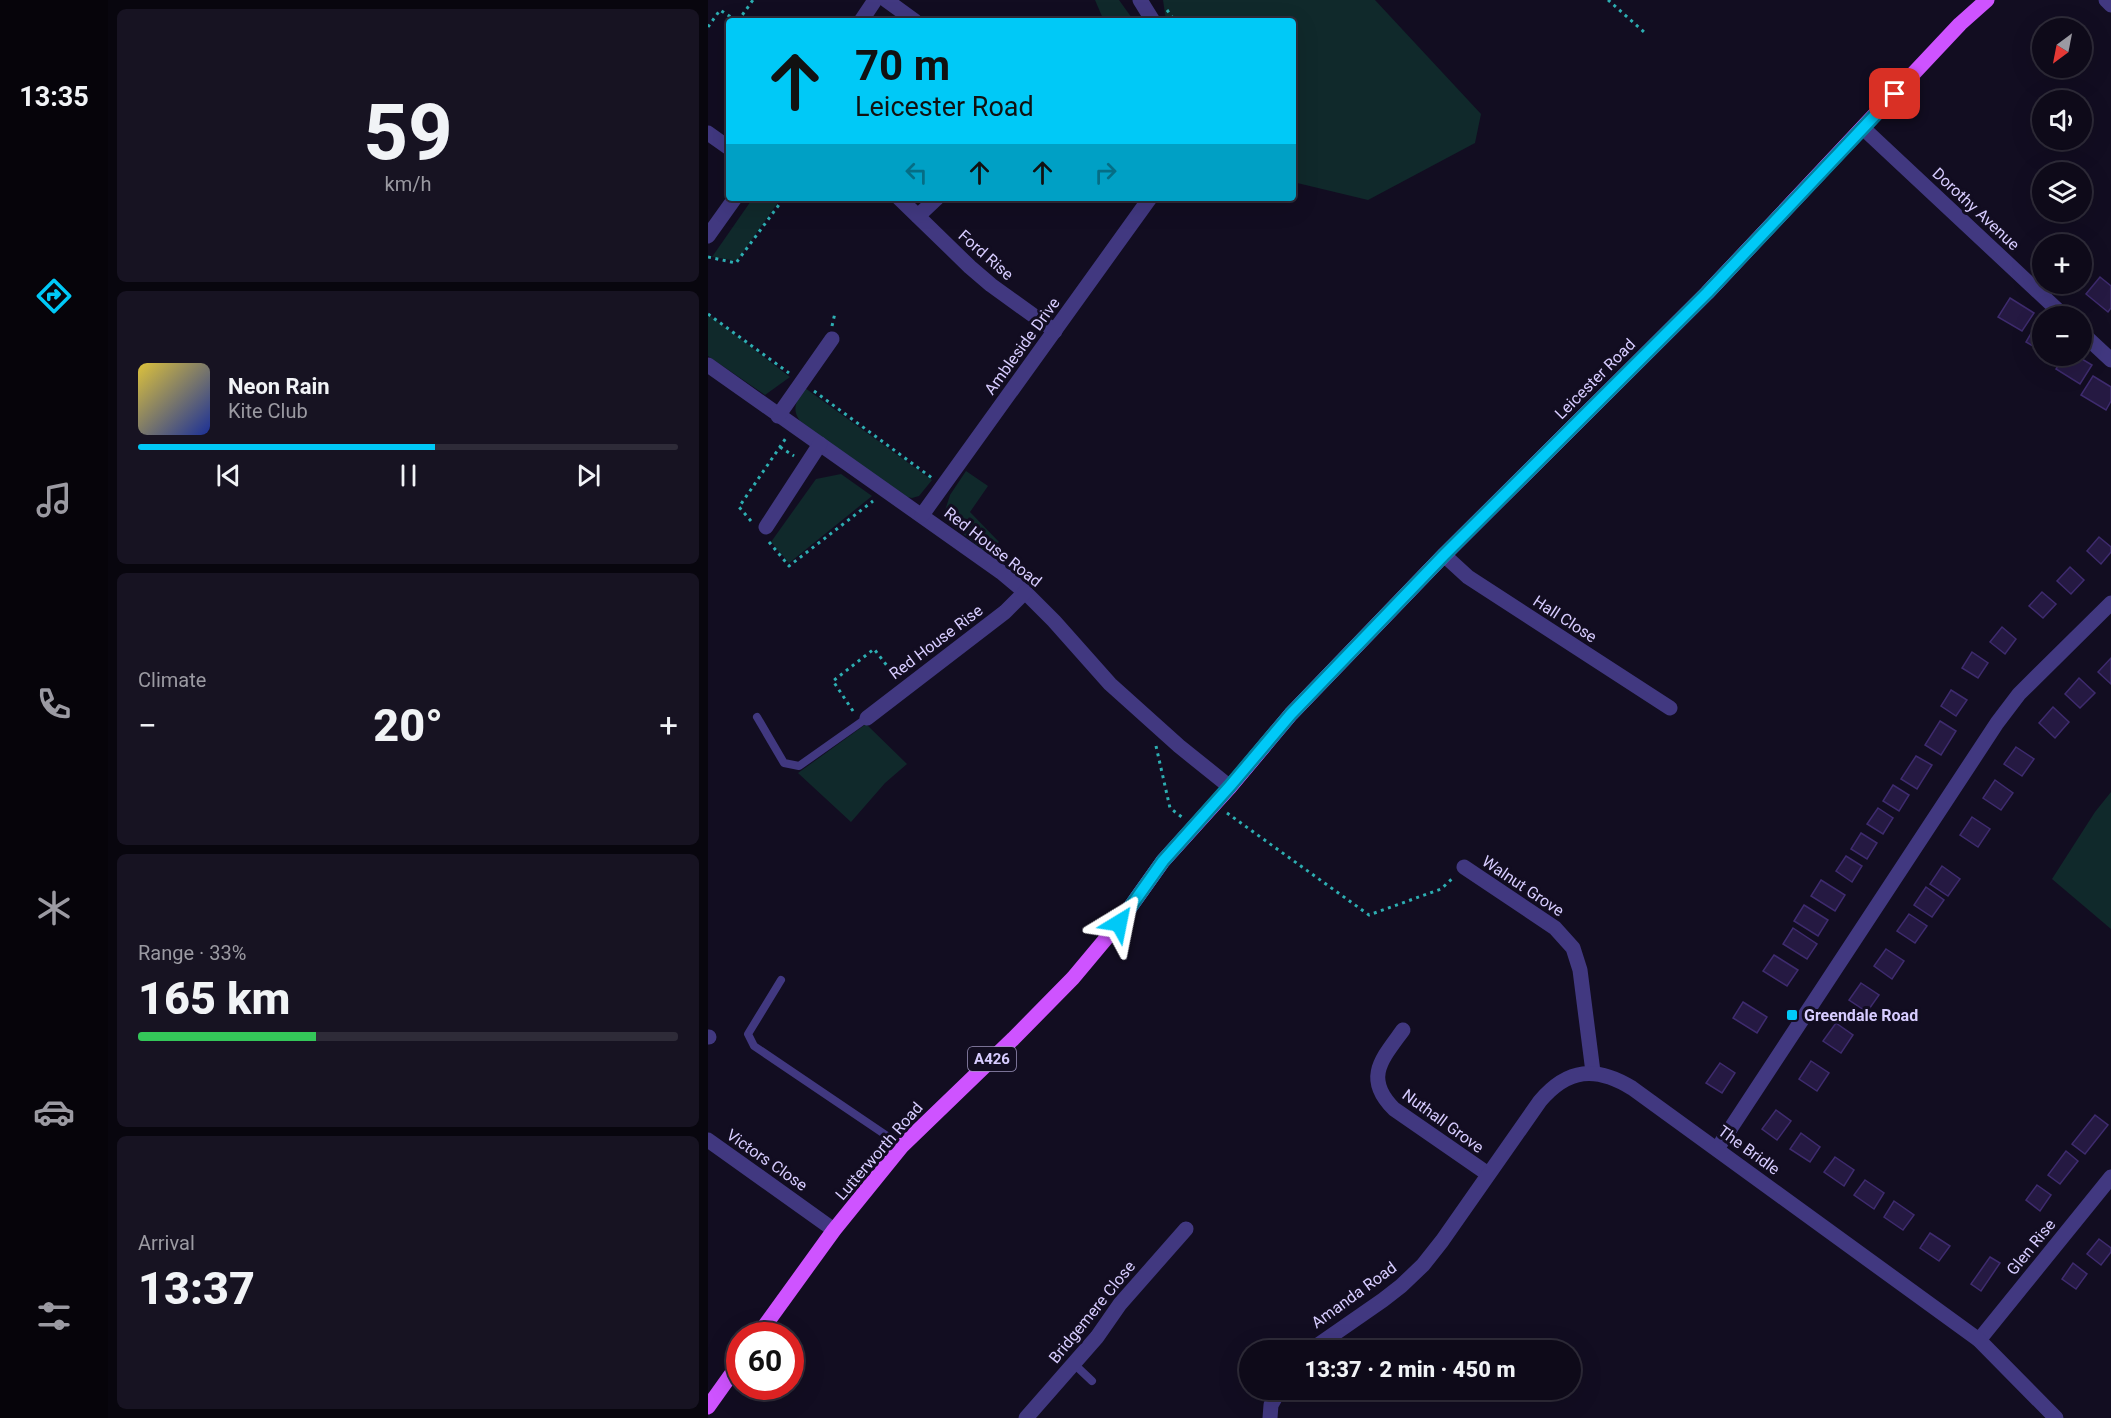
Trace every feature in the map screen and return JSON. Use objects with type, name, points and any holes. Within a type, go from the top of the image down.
[{"type":"main road","name":"Leicester Road","points":[[1230,786],[1291,714],[1444,555],[1707,293],[1960,24],[1987,0]]},
{"type":"main road","name":"Lutterworth Road","points":[[767,1322],[834,1230],[902,1146],[1013,1039],[1072,978],[1119,923],[1163,861],[1230,786]]},
{"type":"main road","points":[[708,1407],[726,1382]]},
{"type":"street","points":[[863,18],[875,0]]},
{"type":"street","points":[[886,0],[911,18]]},
{"type":"street","points":[[1140,0],[1151,18]]},
{"type":"street","points":[[2106,0],[2111,5]]},
{"type":"street","name":"Dorothy Avenue","points":[[1863,128],[2053,306]]},
{"type":"street","points":[[708,133],[726,146]]},
{"type":"street","points":[[708,236],[733,201]]},
{"type":"street","name":"Ford Rise","points":[[902,201],[984,279],[1055,331]]},
{"type":"street","points":[[918,216],[934,201]]},
{"type":"street","name":"Ambleside Drive","points":[[922,515],[1148,201]]},
{"type":"street","points":[[778,416],[832,339]]},
{"type":"street","points":[[2092,342],[2111,360]]},
{"type":"street","name":"Red House Road","points":[[708,365],[1001,572],[1025,592],[1110,684],[1162,731],[1230,786]]},
{"type":"street","points":[[766,527],[820,444]]},
{"type":"street","name":"Hall Close","points":[[1444,555],[1468,577],[1670,708]]},
{"type":"street","name":"Red House Rise","points":[[864,720],[1005,612],[1025,592]]},
{"type":"street","points":[[1717,1149],[1997,723],[2019,693],[2111,603]]},
{"type":"street","name":"Walnut Grove","points":[[1464,867],[1555,928],[1573,948],[1580,970],[1593,1072]]},
{"type":"street","name":"Nuthall Grove","points":[[1403,1030],[1383,1058],[1379,1071],[1377,1085],[1383,1099],[1488,1174]]},
{"type":"street","points":[[1488,1174],[1550,1088],[1563,1079],[1593,1072]]},
{"type":"street","name":"The Bridle","points":[[1593,1072],[1614,1077],[1632,1088],[1979,1340],[2056,1418]]},
{"type":"street","name":"Victors Close","points":[[708,1140],[834,1230]]},
{"type":"street","name":"Amanda Road","points":[[1325,1340],[1401,1286],[1442,1241],[1488,1174]]},
{"type":"street","name":"Glen Rise","points":[[1979,1340],[2111,1177]]},
{"type":"street","name":"Bridgemere Close","points":[[1026,1418],[1097,1337],[1120,1304],[1186,1229]]},
{"type":"street","points":[[1270,1418],[1274,1400]]},
{"type":"lane","points":[[757,717],[784,763],[800,766],[864,720]]},
{"type":"lane","points":[[781,980],[748,1034],[754,1047],[902,1146]]},
{"type":"lane","points":[[1074,1364],[1092,1380]]},
{"type":"path","points":[[739,18],[753,0]]},
{"type":"path","points":[[1608,0],[1644,32]]},
{"type":"path","points":[[708,27],[720,10],[732,18]]},
{"type":"path","points":[[708,257],[736,263],[782,201]]},
{"type":"path","points":[[708,314],[942,485]]},
{"type":"path","points":[[864,720],[833,681],[874,649],[904,689]]},
{"type":"path","points":[[1162,731],[1155,742],[1170,808],[1195,825]]},
{"type":"path","points":[[1214,804],[1369,915],[1441,889],[1464,867]]},
{"type":"green space","points":[[1095,0],[1119,0],[1132,18],[1103,18]]},
{"type":"green space","points":[[1163,0],[1375,0],[1481,114],[1475,143],[1368,200],[1296,183],[1296,18],[1166,18]]},
{"type":"green space","points":[[751,201],[779,201],[737,261],[712,257]]},
{"type":"green space","points":[[708,314],[790,377],[765,395],[708,356]]},
{"type":"green space","points":[[805,388],[932,480],[919,496],[912,498],[903,496],[800,421],[796,408]]},
{"type":"green space","points":[[966,471],[988,486],[970,512],[999,542],[986,553],[943,517],[950,495]]},
{"type":"green space","points":[[841,474],[872,496],[789,563],[771,542],[816,479]]},
{"type":"green space","points":[[866,724],[907,764],[885,783],[851,822],[798,773]]},
{"type":"green space","points":[[2111,792],[2111,929],[2052,879],[2095,812]]},
{"type":"building","points":[[2100,277],[2111,286],[2111,308],[2108,312],[2086,294],[2092,294],[2092,287]]},
{"type":"building","points":[[2010,298],[2032,312],[2032,316],[2022,331],[1998,317]]},
{"type":"building","points":[[2032,332],[2032,346],[2026,342]]},
{"type":"building","points":[[2058,366],[2091,366],[2080,384],[2056,369]]},
{"type":"building","points":[[2093,376],[2111,387],[2111,401],[2106,410],[2081,395]]},
{"type":"building","points":[[2099,537],[2111,547],[2111,552],[2101,564],[2087,551]]},
{"type":"building","points":[[2070,567],[2084,580],[2071,594],[2057,581]]},
{"type":"building","points":[[2042,592],[2056,604],[2043,618],[2029,606]]},
{"type":"building","points":[[2002,627],[2016,639],[2005,654],[1990,642]]},
{"type":"building","points":[[1972,652],[1988,663],[1978,678],[1962,668]]},
{"type":"building","points":[[2111,658],[2111,684],[2098,672]]},
{"type":"building","points":[[2079,678],[2095,693],[2080,708],[2065,694]]},
{"type":"building","points":[[1951,690],[1967,700],[1956,716],[1941,706]]},
{"type":"building","points":[[2053,707],[2069,722],[2055,738],[2039,723]]},
{"type":"building","points":[[1940,721],[1956,731],[1941,755],[1925,745]]},
{"type":"building","points":[[2016,747],[2034,759],[2022,776],[2004,764]]},
{"type":"building","points":[[1916,756],[1932,765],[1917,789],[1901,779]]},
{"type":"building","points":[[1995,780],[2013,793],[2001,810],[1983,798]]},
{"type":"building","points":[[1893,785],[1909,795],[1899,811],[1883,801]]},
{"type":"building","points":[[1878,808],[1893,818],[1883,834],[1867,824]]},
{"type":"building","points":[[1972,817],[1990,829],[1978,847],[1960,835]]},
{"type":"building","points":[[1861,833],[1877,843],[1867,859],[1851,849]]},
{"type":"building","points":[[1846,856],[1862,866],[1852,882],[1836,871]]},
{"type":"building","points":[[1942,866],[1960,879],[1948,896],[1930,884]]},
{"type":"building","points":[[1821,880],[1845,895],[1835,911],[1811,896]]},
{"type":"building","points":[[1926,887],[1944,900],[1932,917],[1914,905]]},
{"type":"building","points":[[1804,905],[1828,920],[1818,936],[1794,921]]},
{"type":"building","points":[[1909,914],[1927,926],[1915,943],[1897,931]]},
{"type":"building","points":[[1793,928],[1817,944],[1807,959],[1783,944]]},
{"type":"building","points":[[1886,949],[1904,961],[1892,979],[1874,966]]},
{"type":"building","points":[[1774,955],[1798,970],[1787,986],[1763,971]]},
{"type":"building","points":[[1861,983],[1879,995],[1867,1012],[1849,1000]]},
{"type":"building","points":[[1743,1002],[1767,1017],[1757,1033],[1733,1018]]},
{"type":"building","points":[[1836,1023],[1853,1035],[1841,1053],[1823,1041]]},
{"type":"building","points":[[1811,1061],[1829,1073],[1817,1091],[1799,1079]]},
{"type":"building","points":[[1720,1063],[1735,1073],[1722,1093],[1706,1083]]},
{"type":"building","points":[[1776,1110],[1791,1121],[1777,1140],[1762,1129]]},
{"type":"building","points":[[2095,1115],[2108,1125],[2085,1154],[2072,1144]]},
{"type":"building","points":[[1801,1133],[1820,1147],[1810,1162],[1790,1149]]},
{"type":"building","points":[[2066,1151],[2078,1161],[2060,1184],[2048,1175]]},
{"type":"building","points":[[1835,1157],[1854,1170],[1844,1186],[1824,1172]]},
{"type":"building","points":[[1865,1180],[1884,1193],[1874,1209],[1854,1195]]},
{"type":"building","points":[[2037,1185],[2051,1195],[2040,1211],[2026,1200]]},
{"type":"building","points":[[1894,1201],[1914,1215],[1903,1230],[1884,1217]]},
{"type":"building","points":[[1930,1233],[1950,1246],[1939,1261],[1920,1248]]},
{"type":"building","points":[[2099,1239],[2111,1248],[2111,1252],[2101,1265],[2087,1254]]},
{"type":"building","points":[[1990,1257],[2000,1263],[1981,1291],[1971,1284]]},
{"type":"building","points":[[2073,1263],[2087,1274],[2076,1289],[2062,1279]]},
{"type":"place","name":"Greendale Road","points":[[1792,1015]]},
{"type":"route","points":[[1119,923],[1163,861],[1291,714],[1444,555],[1707,293],[1895,94]]}]
